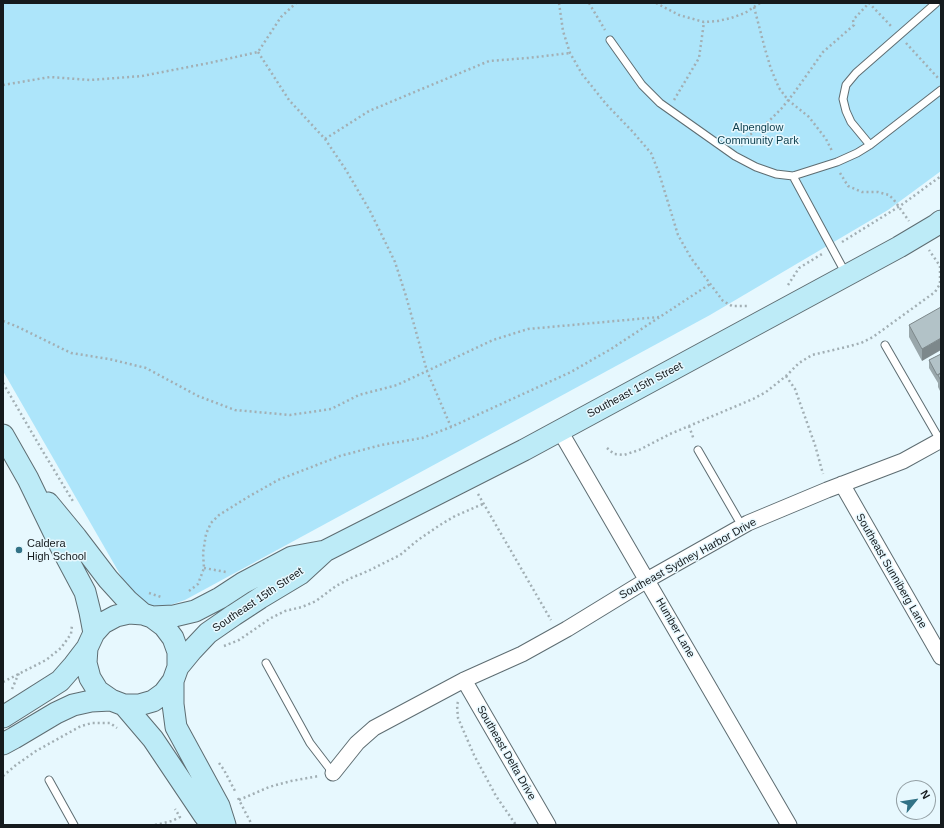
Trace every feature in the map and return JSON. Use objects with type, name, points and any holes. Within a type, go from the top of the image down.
[{"type":"main road","name":"Southeast 15th Street","points":[[147,616],[174,616],[196,611],[243,583],[292,557],[324,551],[560,431],[934,228]]},
{"type":"main road","points":[[3,435],[28,479],[85,592],[90,612],[90,641],[86,663],[90,678],[98,691],[117,703],[153,739],[212,825]]},
{"type":"main road","points":[[28,479],[76,537],[108,579],[128,601],[147,616],[164,626],[173,638],[178,652],[173,704],[176,727],[219,806],[225,825]]},
{"type":"main road","name":"Southeast 15th Street","points":[[175,674],[192,650],[208,634],[260,598],[300,574],[324,551]]},
{"type":"main road","points":[[3,717],[60,681],[74,665],[103,623],[116,616],[129,613],[147,616]]},
{"type":"main road","points":[[3,744],[56,713],[73,705],[91,701],[139,705],[153,701],[164,693],[175,674]]},
{"type":"street","name":"Humber Lane","points":[[560,431],[789,825]]},
{"type":"street","name":"Southeast Sydney Harbor Drive","points":[[333,774],[357,743],[374,728],[464,680],[522,654],[742,526],[827,490],[903,461],[941,441]]},
{"type":"street","name":"Southeast Sunniberg Lane","points":[[842,484],[941,657]]},
{"type":"street","name":"Southeast Delta Drive","points":[[464,680],[548,825]]},
{"type":"lane","points":[[870,145],[852,122],[846,111],[843,99],[846,85],[856,72],[936,3]]},
{"type":"lane","points":[[610,40],[642,85],[660,103],[735,156],[756,167],[776,174],[792,176],[837,162],[856,153],[870,145],[941,90]]},
{"type":"lane","points":[[792,176],[847,276]]},
{"type":"lane","points":[[885,345],[941,441]]},
{"type":"lane","points":[[698,450],[742,526]]},
{"type":"lane","points":[[266,663],[310,743],[333,774]]},
{"type":"lane","points":[[49,780],[74,825]]},
{"type":"path","points":[[3,85],[50,77],[90,80],[142,76],[258,52],[281,17],[296,3]]},
{"type":"path","points":[[559,3],[563,31],[570,53],[582,74],[606,104],[651,153],[659,173],[678,235],[691,258],[723,300],[732,306],[750,306]]},
{"type":"path","points":[[589,3],[610,40]]},
{"type":"path","points":[[656,3],[679,15],[704,22],[731,18],[745,13],[760,3]]},
{"type":"path","points":[[735,156],[749,135],[769,121],[781,109],[823,52],[854,25],[853,20],[869,3]]},
{"type":"path","points":[[607,448],[614,454],[624,455],[639,450],[670,434],[760,395],[786,376],[799,363],[812,355],[854,345],[873,337],[934,292],[940,284],[940,266],[934,228],[900,206],[889,195],[878,192],[862,192],[848,186],[840,174],[837,162],[826,139],[809,117],[788,100],[780,88],[771,69],[754,7]]},
{"type":"path","points":[[669,109],[699,58],[704,22]]},
{"type":"path","points":[[258,52],[289,100],[325,139],[346,170],[370,211],[395,262],[427,371],[451,427]]},
{"type":"path","points":[[325,139],[369,110],[489,61],[570,53]]},
{"type":"path","points":[[787,287],[799,268],[900,206],[941,176]]},
{"type":"path","points":[[186,594],[198,584],[204,568],[203,553],[206,534],[211,523],[219,515],[248,497],[278,480],[340,456],[381,445],[422,438],[451,427],[571,372],[611,349],[710,284]]},
{"type":"path","points":[[3,321],[18,326],[71,353],[109,359],[146,368],[198,396],[235,410],[290,415],[331,409],[359,395],[397,385],[493,340],[528,329],[660,317]]},
{"type":"path","points":[[786,376],[795,389],[815,445],[827,490]]},
{"type":"path","points":[[3,383],[78,508]]},
{"type":"path","points":[[468,478],[559,633]]},
{"type":"path","points":[[218,650],[239,640],[271,618],[285,611],[302,607],[316,601],[336,586],[400,555],[440,525],[455,516],[483,504]]},
{"type":"path","points":[[147,592],[167,598]]},
{"type":"path","points":[[3,682],[46,660],[61,648],[71,634],[74,619]]},
{"type":"path","points":[[464,680],[457,705],[458,718],[474,754],[493,790],[516,825]]},
{"type":"path","points":[[3,776],[36,751],[81,726],[92,723],[110,723],[121,731]]},
{"type":"path","points":[[216,759],[224,770],[252,825]]},
{"type":"path","points":[[239,800],[269,787],[291,781],[333,774]]},
{"type":"path","points":[[155,825],[172,821],[180,817],[173,804]]},
{"type":"green space","name":"Alpenglow Community Park","points":[[3,3],[941,3],[941,171],[888,210],[710,315],[185,600],[162,608],[140,609],[3,371]]},
{"type":"building","points":[[941,307],[941,338],[922,349],[909,325]]},
{"type":"building","points":[[941,354],[941,373],[937,375],[929,360]]},
{"type":"building","points":[[941,373],[941,381],[938,375]]},
{"type":"place","name":"Caldera High School","points":[[19,550]]}]
